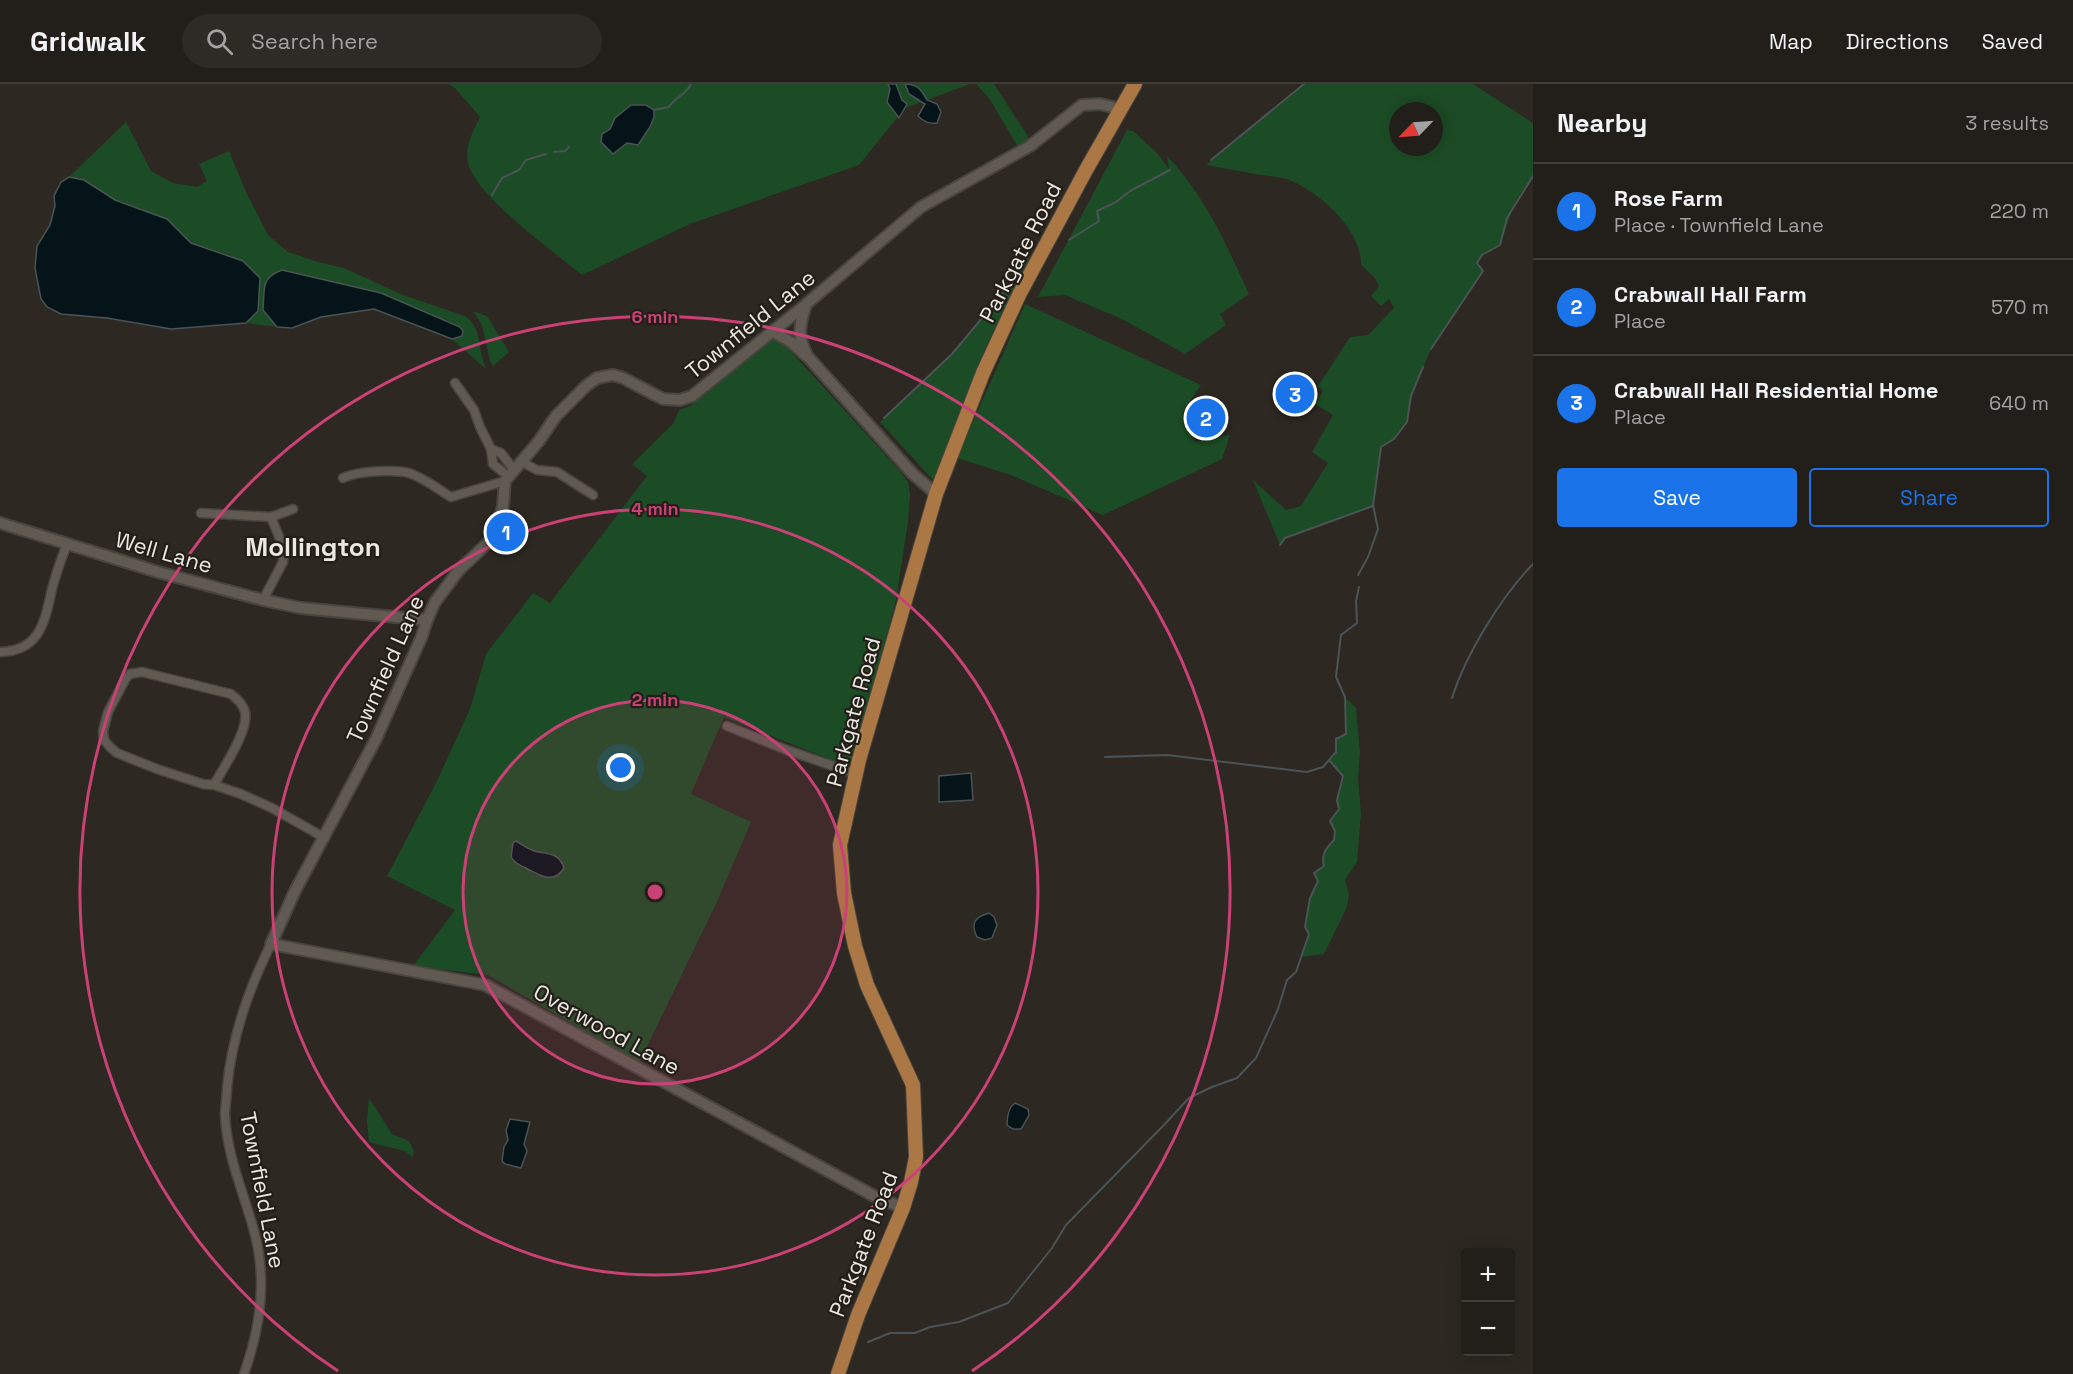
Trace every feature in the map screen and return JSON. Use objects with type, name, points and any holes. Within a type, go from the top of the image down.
[{"type":"main road","name":"Parkgate Road","points":[[838,1374],[858,1315],[903,1208],[916,1157],[913,1085],[867,985],[851,929],[842,876],[840,845],[862,747],[936,494],[983,374],[1019,295],[1135,84]]},
{"type":"street","name":"Townfield Lane","points":[[244,1374],[257,1332],[262,1265],[255,1234],[235,1173],[225,1114],[230,1063],[242,1011],[254,977],[295,891],[376,739],[435,602],[459,570],[494,537],[509,476],[573,397],[597,378],[613,375],[623,378],[663,399],[680,400],[692,396],[773,332],[921,207],[1030,146],[1082,105],[1100,104],[1120,109]]},
{"type":"street","points":[[806,304],[800,322],[799,335],[809,358]]},
{"type":"street","points":[[773,332],[792,342],[809,358],[912,473],[936,494]]},
{"type":"street","points":[[455,383],[463,400],[474,410],[491,448],[493,464],[509,476]]},
{"type":"street","points":[[522,462],[537,470],[557,472],[593,495]]},
{"type":"street","points":[[343,478],[352,473],[406,472],[451,497],[509,476]]},
{"type":"street","points":[[201,513],[271,517],[293,509]]},
{"type":"street","points":[[263,600],[283,562],[285,549],[271,517]]},
{"type":"street","name":"Well Lane","points":[[0,523],[158,572],[263,600],[301,608],[427,620]]},
{"type":"street","points":[[0,652],[8,652],[25,646],[36,638],[44,624],[67,544]]},
{"type":"street","points":[[214,784],[245,722],[246,714],[238,700],[231,694],[142,672],[130,674],[108,712],[103,731],[104,740],[117,753],[203,784],[214,784],[272,808],[325,838]]},
{"type":"street","points":[[727,726],[856,774]]},
{"type":"street","name":"Overwood Lane","points":[[271,944],[485,985],[864,1191],[903,1208]]},
{"type":"green space","points":[[448,84],[970,84],[905,108],[859,165],[690,224],[582,275],[519,224],[476,179],[469,166],[467,153],[480,117],[454,87]]},
{"type":"green space","points":[[976,84],[994,84],[1033,144],[1021,152],[989,98]]},
{"type":"green space","points":[[1304,84],[1473,84],[1533,123],[1533,176],[1514,204],[1500,245],[1482,255],[1477,263],[1483,271],[1431,349],[1411,396],[1407,422],[1394,439],[1381,447],[1373,506],[1285,538],[1280,545],[1253,480],[1286,510],[1301,506],[1328,463],[1312,452],[1333,415],[1315,404],[1323,391],[1318,386],[1350,337],[1368,335],[1394,308],[1389,299],[1381,306],[1371,296],[1379,286],[1375,278],[1361,265],[1355,239],[1337,214],[1313,193],[1286,179],[1206,165]]},
{"type":"green space","points":[[126,122],[151,171],[173,183],[197,187],[207,181],[199,164],[229,151],[246,192],[268,235],[288,252],[344,268],[403,295],[465,316],[478,335],[487,370],[452,339],[462,336],[381,293],[282,270],[266,280],[263,310],[277,327],[246,323],[258,311],[229,255],[191,243],[167,219],[115,200],[84,180],[69,177]]},
{"type":"green space","points":[[1127,130],[1133,131],[1158,154],[1169,169],[1167,156],[1193,188],[1214,222],[1249,294],[1220,314],[1226,325],[1185,354],[1122,319],[1065,295],[1038,297]]},
{"type":"green space","points":[[1031,255],[985,349],[933,480],[880,422],[952,354]]},
{"type":"green space","points":[[1025,304],[1201,385],[1183,411],[1195,442],[1230,435],[1222,459],[1103,515],[1011,475],[957,458]]},
{"type":"green space","points":[[473,311],[487,316],[509,352],[493,366],[482,325]]},
{"type":"green space","points":[[772,339],[779,340],[901,472],[908,482],[910,494],[908,522],[896,600],[849,767],[724,717],[691,794],[751,822],[715,906],[639,1063],[488,975],[413,966],[455,910],[387,876],[436,783],[470,709],[486,654],[533,593],[550,603],[647,476],[632,464],[673,424],[679,410],[690,406]],"holes":[[[516,841],[532,850],[556,857],[564,868],[536,875],[516,864]]]},
{"type":"green space","points":[[1345,697],[1356,708],[1360,753],[1358,778],[1361,814],[1357,862],[1345,880],[1349,894],[1347,907],[1324,954],[1301,957],[1309,934],[1305,927],[1310,898],[1318,881],[1314,873],[1324,866],[1325,852],[1334,840],[1335,831],[1330,821],[1339,809],[1337,800],[1343,776],[1329,760],[1336,752],[1336,739],[1346,734]]},
{"type":"green space","points":[[369,1098],[392,1134],[409,1141],[414,1151],[413,1157],[404,1151],[369,1142],[367,1121]]},
{"type":"shaded area","points":[[888,84],[896,84],[902,100],[907,104],[899,118],[887,102],[890,89]]},
{"type":"shaded area","points":[[905,84],[916,86],[927,100],[937,104],[941,112],[937,123],[927,122],[918,116],[925,104],[909,94]]},
{"type":"shaded area","points":[[631,105],[646,105],[654,110],[654,117],[638,145],[627,143],[613,154],[601,142],[602,134],[610,129],[615,118]]},
{"type":"shaded area","points":[[69,177],[84,180],[115,200],[167,219],[191,243],[243,261],[260,278],[258,311],[246,323],[171,329],[107,318],[61,314],[47,307],[41,299],[35,268],[37,246],[50,225],[55,206],[54,196],[61,182]]},
{"type":"shaded area","points":[[282,270],[381,293],[460,327],[463,331],[462,336],[452,339],[374,309],[321,317],[292,328],[277,327],[263,310],[264,290],[270,277]]},
{"type":"shaded area","points":[[971,773],[973,800],[939,802],[939,776]]},
{"type":"shaded area","points":[[516,841],[532,850],[556,856],[564,868],[556,876],[546,877],[518,864],[511,857],[513,843]]},
{"type":"shaded area","points":[[989,913],[994,917],[997,925],[992,938],[985,940],[977,937],[974,924],[980,916]]},
{"type":"shaded area","points":[[1015,1103],[1028,1109],[1029,1115],[1021,1129],[1013,1129],[1007,1125],[1009,1110]]},
{"type":"shaded area","points":[[510,1119],[530,1122],[524,1144],[527,1151],[521,1168],[502,1161],[504,1147],[508,1140],[506,1130]]},
{"type":"waterway","points":[[654,110],[669,107],[691,84]]},
{"type":"waterway","points":[[1211,160],[1304,84]]},
{"type":"waterway","points":[[554,152],[565,151],[569,147]]},
{"type":"waterway","points":[[492,195],[502,178],[519,170],[526,160],[546,154]]},
{"type":"waterway","points":[[1069,240],[1099,221],[1097,211],[1170,170]]},
{"type":"waterway","points":[[1431,349],[1483,271],[1477,263],[1482,255],[1500,245],[1507,218],[1533,176]]},
{"type":"waterway","points":[[884,418],[952,354],[1013,281]]},
{"type":"waterway","points":[[1280,545],[1285,538],[1373,506],[1381,447],[1394,439],[1407,422],[1411,396],[1423,367]]},
{"type":"waterway","points":[[1358,575],[1368,557],[1378,529],[1373,505]]},
{"type":"waterway","points":[[1452,698],[1475,645],[1497,609],[1533,564]]},
{"type":"waterway","points":[[868,1342],[890,1333],[915,1333],[930,1327],[959,1322],[1008,1303],[1052,1248],[1066,1225],[1189,1098],[1237,1078],[1256,1058],[1278,1009],[1287,980],[1296,972],[1309,934],[1305,927],[1310,898],[1318,881],[1314,873],[1324,866],[1325,852],[1334,840],[1335,831],[1330,821],[1339,809],[1337,800],[1343,776],[1329,760],[1336,752],[1336,739],[1346,734],[1345,697],[1336,677],[1341,635],[1357,623],[1356,601],[1359,587]]},
{"type":"waterway","points":[[1105,757],[1167,755],[1307,772],[1323,767],[1329,760]]},
{"type":"place","name":"Crabwall Hall Residential Home","points":[[1295,394]]},
{"type":"place","name":"Crabwall Hall Farm","points":[[1206,418]]},
{"type":"place","name":"Rose Farm","points":[[506,532]]},
{"type":"district","name":"Mollington","points":[[313,547]]}]
